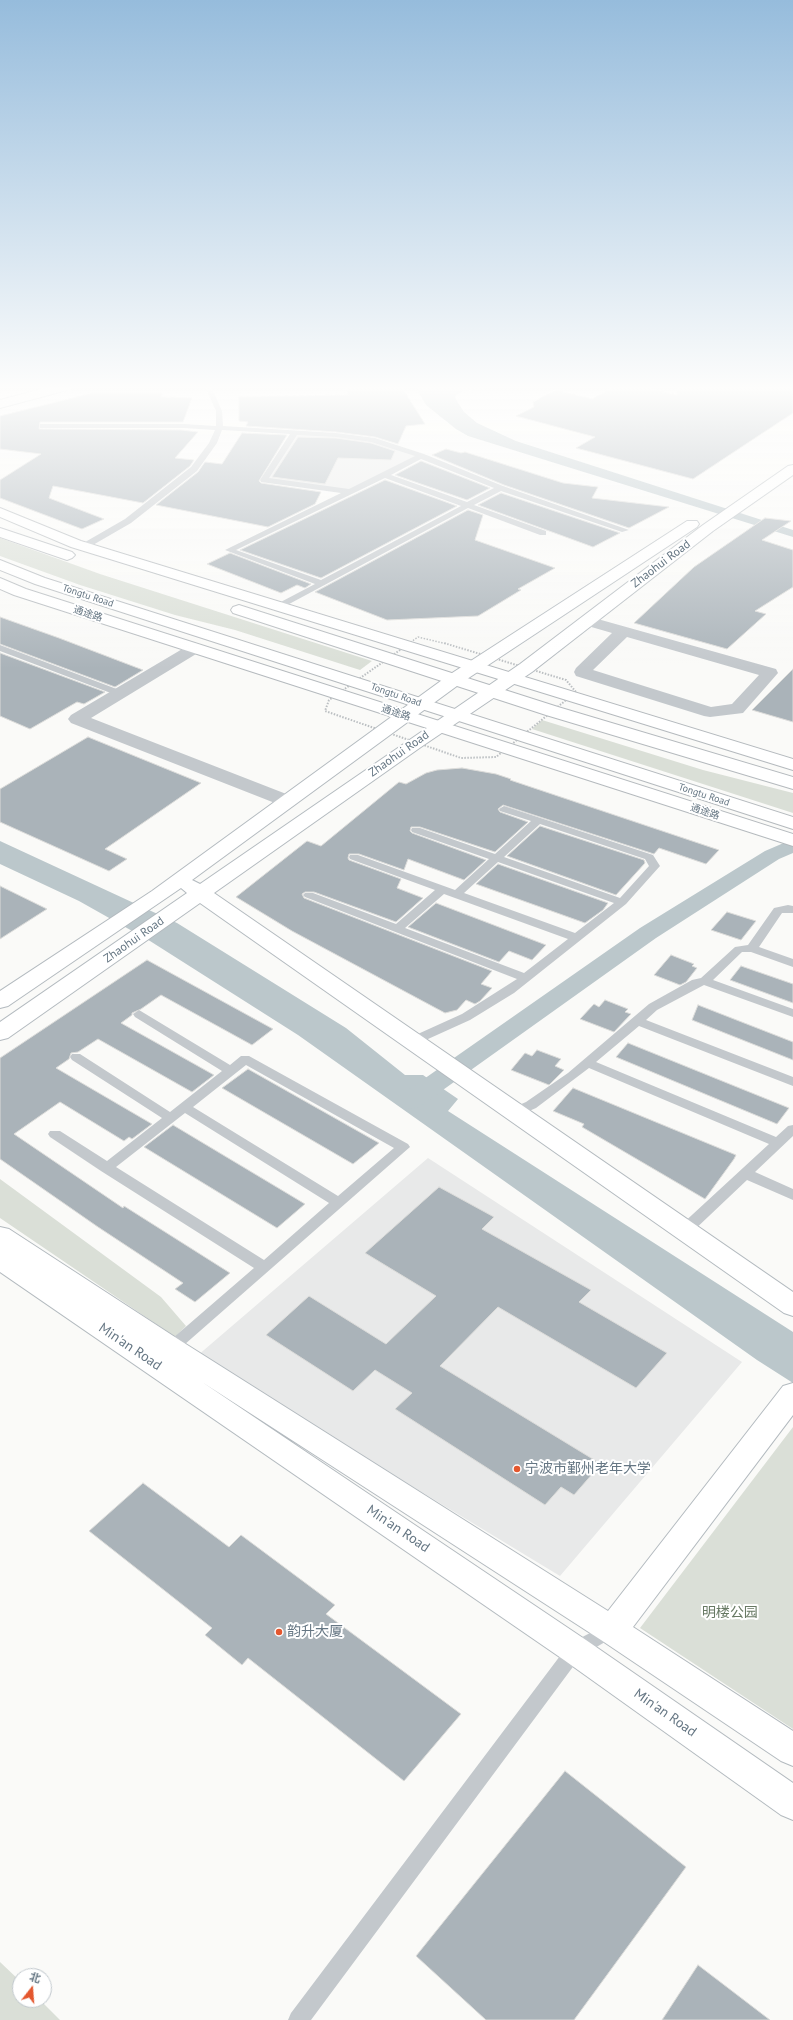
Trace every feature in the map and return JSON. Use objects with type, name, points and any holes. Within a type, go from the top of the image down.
[{"type":"main road","name":"Zhaohui Road","points":[[0,1032],[511,678],[587,621],[737,493],[760,480]]},
{"type":"main road","name":"Zhaohui Road","points":[[0,1001],[159,895],[455,679],[701,525],[752,498],[772,480]]},
{"type":"main road","points":[[0,512],[83,547],[793,764]]},
{"type":"main road","points":[[0,532],[169,589],[493,691],[793,783]]},
{"type":"main road","name":"Tongtu Road","points":[[0,564],[40,581],[421,703],[761,821],[793,823]]},
{"type":"main road","name":"通途路","points":[[1,585],[440,727],[761,821],[793,840]]},
{"type":"main road","points":[[181,879],[194,898],[416,1043],[793,1306]]},
{"type":"main road","name":"Min'an Road","points":[[0,1236],[171,1348],[612,1630],[793,1750]]},
{"type":"main road","name":"Min'an Road","points":[[0,1259],[575,1650],[793,1803]]},
{"type":"main road","points":[[612,1630],[785,1405]]},
{"type":"street","points":[[587,621],[624,631],[708,656],[770,673],[737,709],[710,712],[582,672],[624,631]]},
{"type":"street","points":[[195,648],[77,719],[287,801]]},
{"type":"lane","points":[[83,547],[128,521],[180,480]]},
{"type":"lane","points":[[266,480],[350,492]]},
{"type":"lane","points":[[321,584],[229,550],[374,480]]},
{"type":"lane","points":[[399,480],[543,534]]},
{"type":"lane","points":[[481,480],[625,530]]},
{"type":"lane","points":[[278,606],[500,488]]},
{"type":"lane","points":[[0,648],[119,693]]},
{"type":"lane","points":[[416,1043],[466,1017],[510,990],[622,902],[655,866],[648,857],[504,809]]},
{"type":"lane","points":[[457,894],[538,820]]},
{"type":"lane","points":[[416,830],[622,902]]},
{"type":"lane","points":[[354,857],[577,938]]},
{"type":"lane","points":[[397,929],[443,889]]},
{"type":"lane","points":[[309,895],[525,978]]},
{"type":"lane","points":[[752,948],[778,910],[788,908],[793,910]]},
{"type":"lane","points":[[515,1112],[531,1105],[587,1063],[654,1008],[696,983],[705,981],[739,949],[752,948],[793,963]]},
{"type":"lane","points":[[705,981],[793,1013]]},
{"type":"lane","points":[[139,1014],[231,1071]]},
{"type":"lane","points":[[638,1021],[793,1082]]},
{"type":"lane","points":[[76,1057],[170,1118]]},
{"type":"lane","points":[[106,1168],[246,1059],[403,1148],[338,1202],[171,1348]]},
{"type":"lane","points":[[587,1063],[778,1143]]},
{"type":"lane","points":[[184,1107],[338,1202]]},
{"type":"lane","points":[[685,1230],[778,1143],[792,1132]]},
{"type":"lane","points":[[55,1134],[106,1168],[264,1267]]},
{"type":"lane","points":[[746,1174],[793,1195]]},
{"type":"lane","points":[[298,2020],[575,1650],[612,1630]]},
{"type":"shaded area","points":[[267,480],[373,480],[350,492]]},
{"type":"shaded area","points":[[610,480],[638,480],[793,530],[793,537]]},
{"type":"shaded area","points":[[0,841],[177,923],[346,1028],[405,1075],[423,1075],[458,1099],[448,1111],[793,1332],[793,1383],[757,1360],[298,1035],[150,941],[79,901],[0,864]]},
{"type":"shaded area","name":"宁波市鄞州老年大学","points":[[428,1158],[742,1362],[560,1576],[197,1356]]},
{"type":"green space","points":[[0,538],[100,574],[372,661],[360,670],[235,630],[175,615],[80,585],[0,556]]},
{"type":"green space","points":[[542,720],[703,770],[793,793],[793,813],[532,729]]},
{"type":"green space","points":[[0,1179],[161,1297],[186,1326],[175,1337],[0,1218]]},
{"type":"green space","name":"明楼公园","points":[[793,1427],[793,1729],[640,1628]]},
{"type":"green space","points":[[0,1962],[12,1973],[12,2008],[48,2008],[60,2020],[0,2020]]},
{"type":"building","points":[[0,480],[172,480],[143,503],[53,486],[49,498],[104,519],[82,529],[0,498]]},
{"type":"building","points":[[187,480],[259,480],[261,483],[321,492],[315,504],[268,527],[156,505]]},
{"type":"building","points":[[297,480],[327,480],[325,484]]},
{"type":"building","points":[[384,480],[457,506],[321,578],[240,550]]},
{"type":"building","points":[[410,480],[470,480],[490,488],[467,500]]},
{"type":"building","points":[[493,480],[554,480],[563,483],[598,487],[592,498],[669,507],[629,528]]},
{"type":"building","points":[[501,493],[620,533],[593,547],[478,505]]},
{"type":"building","points":[[468,510],[483,515],[475,540],[555,568],[518,589],[521,590],[478,616],[387,620],[315,592]]},
{"type":"building","points":[[765,518],[791,521],[762,540],[793,550],[793,587],[755,611],[766,614],[727,649],[634,623],[694,567]]},
{"type":"building","points":[[230,553],[311,584],[305,588],[297,585],[281,593],[207,564]]},
{"type":"building","points":[[0,617],[143,670],[115,687],[0,644]]},
{"type":"building","points":[[0,653],[105,692],[84,704],[77,702],[30,729],[0,716]]},
{"type":"building","points":[[793,669],[793,722],[752,710]]},
{"type":"building","points":[[88,737],[201,783],[105,849],[127,859],[109,871],[0,822],[0,789]]},
{"type":"building","points":[[462,768],[496,774],[719,850],[706,864],[659,848],[654,854],[503,805],[498,809],[500,812],[528,822],[495,852],[420,827],[411,827],[410,831],[412,833],[486,860],[464,880],[408,859],[404,870],[359,854],[349,854],[349,860],[401,879],[397,888],[423,898],[396,922],[314,892],[305,892],[302,894],[304,898],[492,971],[481,984],[492,988],[480,1001],[475,1004],[466,1000],[457,1010],[445,1013],[292,931],[236,897],[307,841],[321,846],[399,782],[406,784],[426,773],[437,770]]},
{"type":"building","points":[[540,826],[644,860],[645,863],[616,895],[507,856]]},
{"type":"building","points":[[498,864],[608,903],[603,910],[585,923],[476,884]]},
{"type":"building","points":[[0,886],[47,909],[0,939]]},
{"type":"building","points":[[436,903],[546,945],[532,960],[509,951],[499,962],[408,927]]},
{"type":"building","points":[[727,912],[756,921],[741,940],[711,930]]},
{"type":"building","points":[[671,955],[694,964],[692,966],[697,968],[686,982],[680,985],[654,975]]},
{"type":"building","points":[[147,960],[273,1029],[252,1045],[161,995],[141,1009],[132,1013],[132,1015],[121,1023],[214,1075],[192,1092],[98,1039],[78,1052],[71,1053],[69,1059],[56,1068],[152,1124],[132,1139],[129,1137],[124,1141],[60,1102],[14,1134],[123,1208],[124,1206],[230,1273],[195,1302],[175,1289],[183,1283],[98,1227],[0,1159],[0,1058]]},
{"type":"building","points":[[741,966],[793,984],[793,1003],[730,980]]},
{"type":"building","points":[[605,1000],[628,1009],[625,1012],[631,1014],[614,1032],[580,1019],[594,1004],[599,1007]]},
{"type":"building","points":[[698,1005],[793,1042],[793,1060],[692,1020]]},
{"type":"building","points":[[628,1043],[789,1108],[777,1124],[616,1057]]},
{"type":"building","points":[[537,1050],[561,1059],[555,1066],[564,1070],[549,1085],[511,1070],[525,1053],[532,1056]]},
{"type":"building","points":[[248,1069],[379,1143],[353,1164],[222,1088]]},
{"type":"building","points":[[573,1088],[736,1155],[705,1199],[582,1127],[584,1124],[553,1111]]},
{"type":"building","points":[[173,1125],[305,1204],[277,1228],[144,1147]]},
{"type":"building","points":[[439,1187],[494,1217],[482,1229],[591,1290],[579,1302],[667,1353],[636,1388],[498,1307],[440,1366],[601,1464],[574,1495],[561,1487],[545,1505],[395,1409],[412,1393],[375,1370],[353,1391],[266,1335],[309,1296],[386,1344],[436,1296],[365,1253]]},
{"type":"building","name":"韵升大厦","points":[[143,1483],[229,1547],[241,1535],[335,1605],[326,1614],[461,1714],[404,1781],[248,1658],[242,1665],[205,1635],[212,1628],[89,1531]]},
{"type":"building","points":[[565,1771],[686,1867],[574,2020],[486,2020],[416,1956]]},
{"type":"building","points":[[698,1965],[770,2020],[662,2020]]},
{"type":"waterway","points":[[410,1101],[648,933],[772,855],[793,845]]},
{"type":"place","name":"宁波市鄞州老年大学","points":[[517,1469]]},
{"type":"place","name":"韵升大厦","points":[[279,1632]]}]
